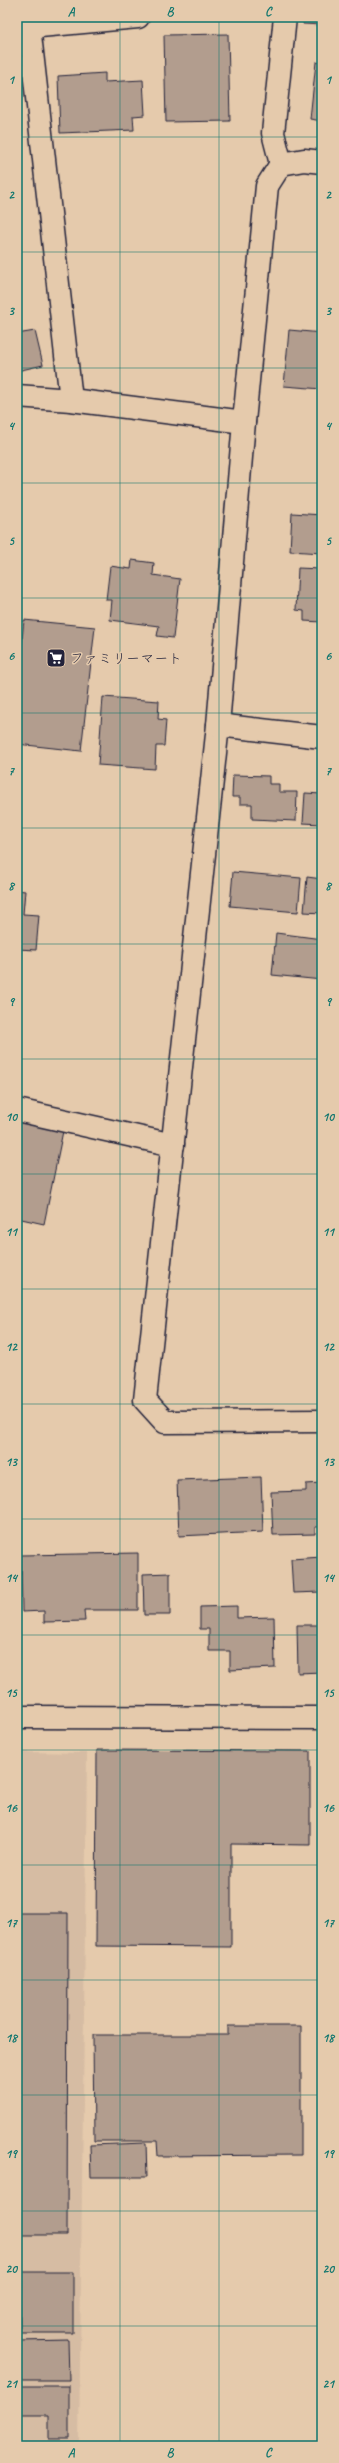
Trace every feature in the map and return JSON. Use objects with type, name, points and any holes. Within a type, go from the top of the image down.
[{"type":"street","points":[[71,400],[29,22],[138,17]]},
{"type":"street","points":[[285,17],[274,133],[281,164],[267,186],[244,422],[218,725],[145,1400],[164,1422],[322,1421]]},
{"type":"street","points":[[281,164],[304,160],[322,162]]},
{"type":"street","points":[[17,396],[71,400],[244,422]]},
{"type":"street","points":[[218,725],[322,737]]},
{"type":"street","points":[[17,1110],[173,1145]]},
{"type":"street","points":[[17,1717],[322,1718]]},
{"type":"shaded area","points":[[17,1752],[87,1753],[79,2446],[17,2446]]},
{"type":"building","points":[[304,17],[322,17],[322,25],[303,24]]},
{"type":"building","points":[[228,34],[230,121],[166,122],[164,35]]},
{"type":"building","points":[[316,62],[322,63],[322,121],[310,119]]},
{"type":"building","points":[[105,73],[105,82],[143,80],[145,115],[133,116],[134,130],[60,133],[58,76]]},
{"type":"building","points":[[289,330],[322,333],[322,389],[284,386]]},
{"type":"building","points":[[35,331],[43,365],[17,371],[17,334]]},
{"type":"building","points":[[292,513],[322,515],[322,553],[290,551]]},
{"type":"building","points":[[132,560],[154,563],[153,575],[180,579],[173,638],[157,636],[159,626],[110,620],[112,600],[106,600],[110,566],[131,569]]},
{"type":"building","points":[[298,568],[320,569],[320,575],[322,575],[322,622],[304,621],[304,611],[296,610]]},
{"type":"building","name":"ファミリーマート","points":[[24,620],[95,627],[81,751],[17,744],[20,716],[17,716],[17,689]]},
{"type":"building","points":[[103,697],[159,701],[158,719],[166,720],[164,746],[156,746],[155,769],[98,765]]},
{"type":"building","points":[[233,775],[269,776],[269,784],[279,784],[279,792],[297,792],[296,821],[252,819],[252,804],[240,804],[240,797],[232,797]]},
{"type":"building","points":[[305,793],[322,794],[322,824],[303,823]]},
{"type":"building","points":[[233,872],[301,878],[298,912],[230,906]]},
{"type":"building","points":[[307,877],[322,879],[322,913],[304,912]]},
{"type":"building","points":[[17,890],[25,891],[23,914],[39,915],[36,950],[17,949]]},
{"type":"building","points":[[276,933],[322,939],[322,980],[272,975]]},
{"type":"building","points":[[17,1121],[63,1131],[44,1224],[17,1218]]},
{"type":"building","points":[[261,1477],[263,1532],[179,1536],[177,1480]]},
{"type":"building","points":[[322,1483],[322,1527],[315,1527],[315,1534],[273,1535],[271,1492],[306,1491],[306,1484]]},
{"type":"building","points":[[138,1553],[138,1610],[84,1610],[85,1621],[44,1622],[44,1611],[22,1612],[21,1555]]},
{"type":"building","points":[[322,1557],[322,1592],[293,1593],[291,1559]]},
{"type":"building","points":[[170,1573],[170,1615],[144,1615],[143,1574]]},
{"type":"building","points":[[237,1606],[237,1618],[274,1617],[275,1668],[230,1670],[230,1651],[209,1651],[209,1629],[200,1629],[200,1607]]},
{"type":"building","points":[[297,1625],[322,1625],[322,1672],[298,1673]]},
{"type":"building","points":[[97,1750],[310,1751],[310,1845],[231,1844],[231,1947],[96,1946]]},
{"type":"building","points":[[17,1913],[68,1913],[67,2235],[17,2235]]},
{"type":"building","points":[[228,2026],[301,2026],[301,2155],[158,2156],[157,2141],[94,2141],[93,2035],[228,2035]]},
{"type":"building","points":[[146,2143],[147,2177],[91,2177],[90,2145]]},
{"type":"building","points":[[19,2272],[73,2272],[73,2333],[20,2333]]},
{"type":"building","points":[[68,2340],[69,2380],[21,2380],[20,2341]]},
{"type":"building","points":[[17,2386],[69,2386],[69,2438],[49,2438],[49,2415],[17,2415]]},
{"type":"place","name":"ファミリーマート","points":[[56,658]]}]
